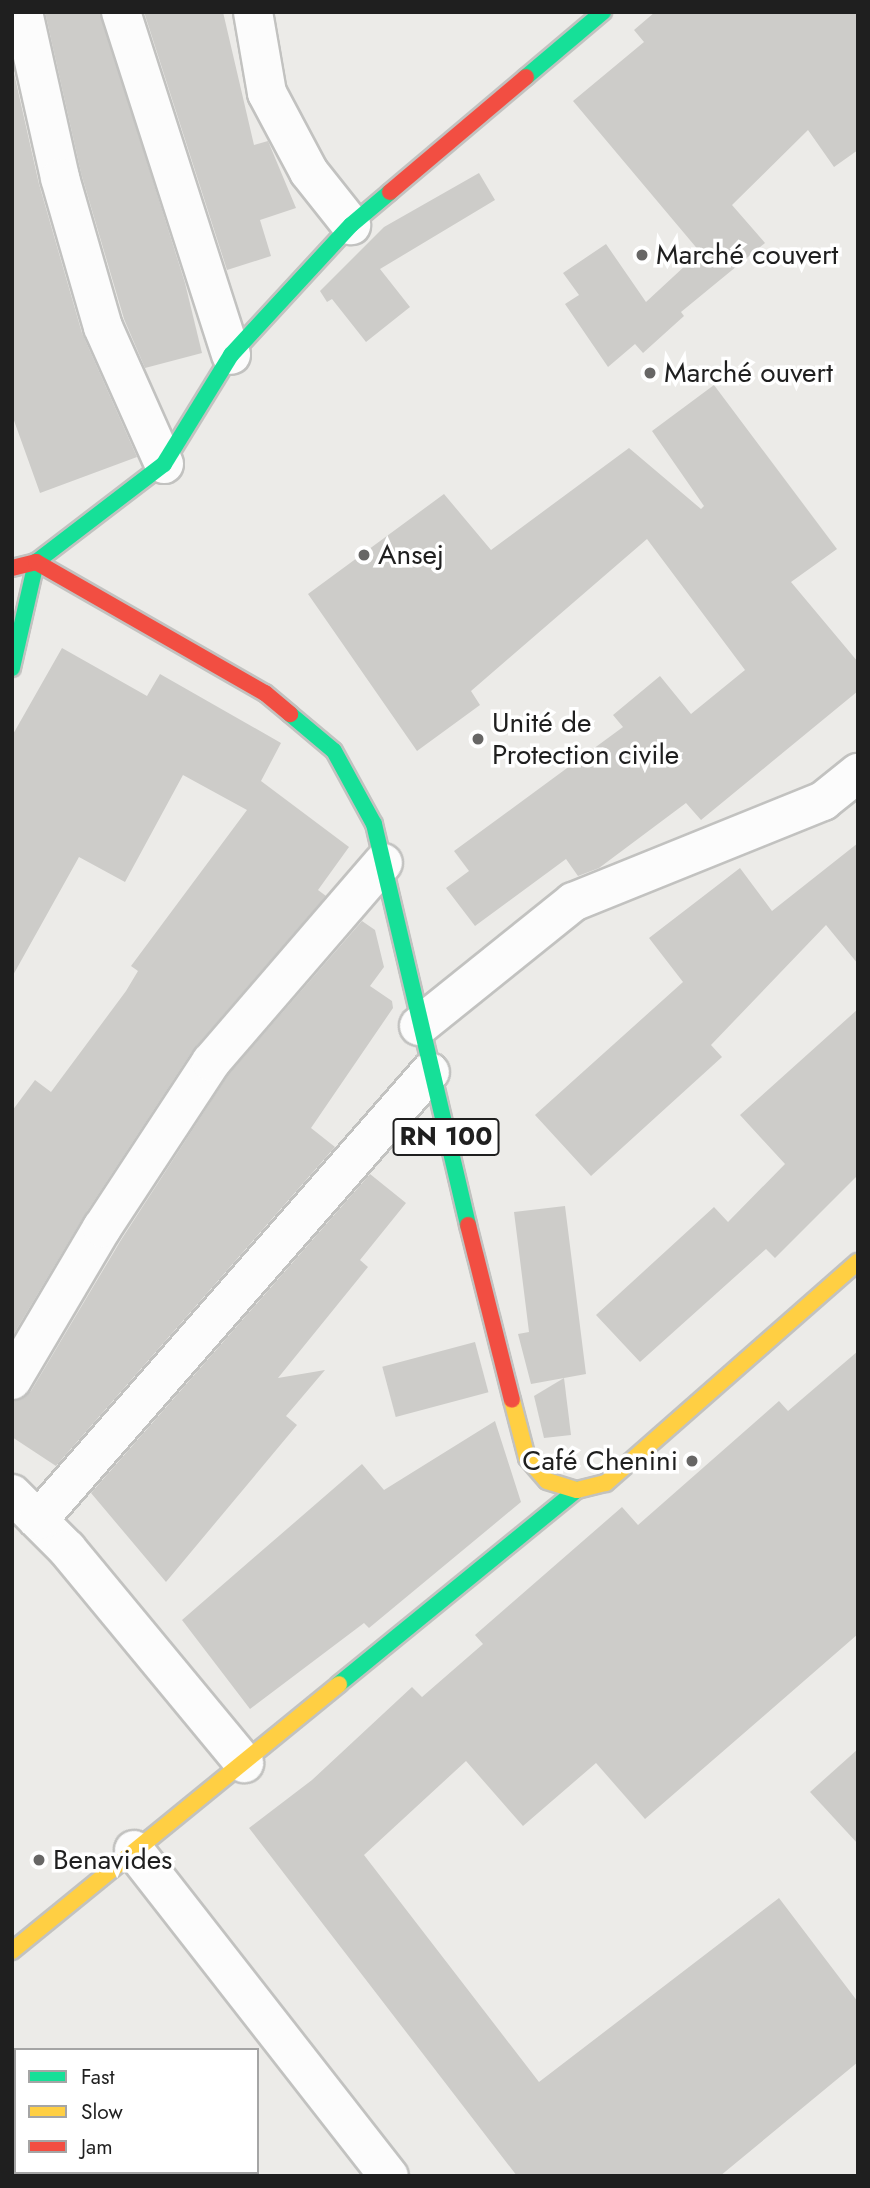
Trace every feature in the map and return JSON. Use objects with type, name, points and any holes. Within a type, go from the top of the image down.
[{"type":"street","points":[[23,12],[61,178],[103,327],[164,464]]},
{"type":"street","points":[[121,12],[230,355]]},
{"type":"street","points":[[253,12],[267,93],[309,172],[351,225]]},
{"type":"street","points":[[12,568],[36,562],[164,464],[230,355],[351,225],[603,12]]},
{"type":"street","points":[[12,668],[36,562]]},
{"type":"street","name":"RN 100","points":[[36,562],[265,694],[334,751],[374,824],[430,1072],[527,1458],[547,1481],[577,1490]]},
{"type":"street","points":[[419,1026],[573,902],[823,801],[858,773]]},
{"type":"street","points":[[12,1380],[102,1228],[211,1062],[383,863]]},
{"type":"street","points":[[244,1763],[25,1507],[430,1072]]},
{"type":"street","points":[[12,1951],[577,1490],[606,1483],[858,1262]]},
{"type":"street","points":[[134,1850],[389,2176]]},
{"type":"building","points":[[45,12],[100,12],[185,283],[202,353],[145,368],[124,319],[81,173]]},
{"type":"building","points":[[144,12],[223,12],[254,145],[268,141],[296,208],[260,220],[271,256],[227,270]]},
{"type":"building","points":[[655,12],[858,12],[858,150],[834,167],[808,130],[732,205],[765,243],[681,312],[684,316],[643,353],[635,344],[608,367],[565,304],[579,295],[563,273],[606,244],[646,302],[700,252],[573,101],[644,42],[634,30]]},
{"type":"building","points":[[12,64],[39,184],[82,333],[137,457],[40,493],[12,415]]},
{"type":"building","points":[[479,173],[495,200],[380,269],[410,307],[366,342],[332,299],[327,302],[320,291],[384,227]]},
{"type":"building","points":[[714,385],[837,549],[791,582],[858,662],[858,691],[701,820],[686,803],[599,868],[578,876],[566,859],[475,926],[446,888],[469,871],[454,851],[623,727],[613,715],[660,676],[691,714],[745,670],[647,539],[471,691],[480,705],[417,751],[308,594],[444,494],[491,550],[629,448],[701,509],[704,506],[652,431]]},
{"type":"building","points":[[62,648],[147,696],[160,674],[281,743],[261,781],[349,847],[318,890],[326,896],[193,1050],[84,1216],[12,1337],[12,1111],[35,1080],[51,1092],[126,991],[138,971],[131,966],[247,810],[183,775],[125,882],[79,857],[12,977],[12,736]]},
{"type":"building","points":[[858,843],[858,964],[826,925],[711,1045],[722,1057],[591,1176],[535,1115],[683,982],[649,938],[740,868],[772,911]]},
{"type":"building","points":[[362,921],[375,930],[384,967],[370,986],[392,1001],[393,1008],[311,1128],[335,1147],[56,1466],[12,1437],[12,1402],[31,1391],[121,1240],[228,1075]]},
{"type":"building","points":[[858,1009],[858,1175],[775,1258],[766,1249],[640,1362],[596,1315],[714,1207],[728,1222],[785,1164],[740,1115]]},
{"type":"building","points":[[370,1174],[406,1203],[360,1260],[368,1267],[278,1378],[325,1370],[286,1416],[297,1425],[166,1582],[91,1493]]},
{"type":"building","points":[[565,1206],[586,1374],[531,1384],[518,1334],[529,1332],[514,1212]]},
{"type":"building","points":[[475,1342],[488,1392],[396,1417],[382,1367]]},
{"type":"building","points":[[858,1351],[858,1634],[645,1819],[596,1763],[523,1826],[466,1761],[364,1855],[539,2082],[779,1898],[858,2002],[858,2062],[720,2176],[517,2176],[249,1828],[312,1780],[412,1687],[422,1697],[483,1644],[475,1635],[622,1507],[638,1525],[779,1401],[788,1411]]},
{"type":"building","points":[[564,1378],[571,1435],[544,1438],[534,1396]]},
{"type":"building","points":[[495,1421],[521,1502],[369,1628],[364,1623],[250,1709],[182,1620],[362,1464],[384,1490]]},
{"type":"building","points":[[858,1749],[858,1844],[810,1792]]},
{"type":"traffic: fast","points":[[526,77],[603,12]]},
{"type":"traffic: fast","points":[[12,668],[36,562],[164,464],[231,355],[351,225],[390,192]]},
{"type":"traffic: fast","points":[[290,714],[334,751],[374,824],[468,1225]]},
{"type":"traffic: fast","points":[[339,1684],[577,1490]]},
{"type":"traffic: slow","points":[[512,1400],[527,1458],[547,1481],[577,1490],[606,1483],[858,1262]]},
{"type":"traffic: slow","points":[[12,1951],[339,1684]]},
{"type":"traffic: jam","points":[[390,192],[526,77]]},
{"type":"traffic: jam","points":[[12,568],[36,562],[265,693],[290,714]]},
{"type":"traffic: jam","points":[[468,1225],[512,1400]]},
{"type":"place","name":"Marché couvert","points":[[642,255]]},
{"type":"place","name":"Marché ouvert","points":[[650,373]]},
{"type":"place","name":"Ansej","points":[[364,555]]},
{"type":"place","name":"Unité de Protection civile","points":[[478,739]]},
{"type":"place","name":"Café Chenini","points":[[692,1461]]},
{"type":"place","name":"Benavides","points":[[39,1860]]}]
